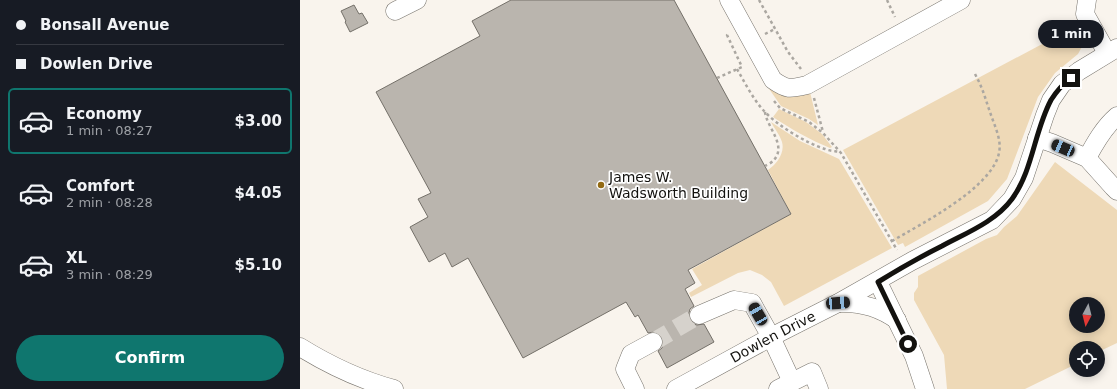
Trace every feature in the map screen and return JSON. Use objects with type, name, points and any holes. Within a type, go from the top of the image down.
[{"type":"street","points":[[395,11],[416,0]]},
{"type":"street","points":[[729,0],[773,80],[783,87],[794,88],[807,85],[961,0]]},
{"type":"street","points":[[1087,0],[1085,14],[1112,51]]},
{"type":"street","name":"Dowlen Drive","points":[[676,389],[771,337],[878,282],[912,261],[992,220],[1012,200],[1024,178],[1051,100],[1062,84],[1079,71],[1112,51]]},
{"type":"street","points":[[1087,158],[1097,141],[1112,120],[1117,116]]},
{"type":"street","points":[[1037,138],[1052,142],[1087,158],[1117,191]]},
{"type":"street","points":[[878,282],[914,356],[926,389]]},
{"type":"street","points":[[699,315],[734,300],[752,303],[771,337],[785,385],[812,372],[819,389]]},
{"type":"street","points":[[838,303],[870,306],[897,320]]},
{"type":"street","points":[[635,389],[624,369],[631,354],[653,342]]},
{"type":"street","points":[[300,347],[338,368],[382,386],[394,389]]},
{"type":"path","points":[[759,0],[788,52],[801,68]]},
{"type":"path","points":[[887,0],[898,23]]},
{"type":"path","points":[[717,78],[742,67],[727,35],[734,31]]},
{"type":"path","points":[[737,69],[749,90],[765,112],[783,127],[805,140],[825,149],[841,153]]},
{"type":"path","points":[[892,241],[954,204],[979,185],[994,167],[999,153],[1000,144],[983,89],[974,72]]},
{"type":"path","points":[[812,94],[823,133]]},
{"type":"path","points":[[771,96],[780,108],[809,122],[823,133],[841,153],[898,251]]},
{"type":"path","points":[[765,112],[766,118],[778,143],[778,152],[773,161],[765,166]]},
{"type":"shaded area","points":[[1076,26],[1085,41],[1078,54],[1055,73],[1038,97],[1007,179],[988,201],[905,247],[903,243],[898,245],[843,150]]},
{"type":"shaded area","points":[[765,83],[781,93],[791,96],[803,95],[810,92],[818,125],[809,119],[781,106]]},
{"type":"shaded area","points":[[779,109],[806,122],[822,134],[832,147],[830,148],[808,138],[773,117]]},
{"type":"shaded area","points":[[771,122],[800,141],[839,159],[892,248],[784,306],[771,282],[762,275],[750,270],[738,273],[691,297],[689,293],[702,285],[692,269],[791,214],[768,170],[780,158],[783,146],[780,137]]},
{"type":"shaded area","points":[[1055,162],[1117,210],[1117,343],[1105,349],[1105,341],[1069,341],[1069,367],[1025,389],[947,389],[944,355],[914,300],[914,293],[918,287],[918,276],[986,239],[997,235],[1017,216]]},
{"type":"building","name":"James W. Wadsworth Building","points":[[511,0],[674,0],[791,214],[688,270],[695,283],[685,289],[694,306],[690,309],[689,319],[692,323],[697,325],[704,324],[714,342],[667,368],[658,351],[662,348],[662,337],[659,333],[648,333],[638,315],[635,317],[626,302],[523,358],[468,258],[452,267],[445,253],[429,262],[410,227],[428,217],[418,199],[431,193],[376,92],[480,36],[472,21]]},
{"type":"building","points":[[354,5],[359,14],[362,13],[368,23],[350,32],[341,11]]},
{"type":"tunnel","points":[[653,342],[699,315]]},
{"type":"place","name":"James W. Wadsworth Building","points":[[601,185]]},
{"type":"route","points":[[908,344],[878,282],[912,261],[992,220],[1012,200],[1024,178],[1051,100],[1062,84],[1071,78]]}]
